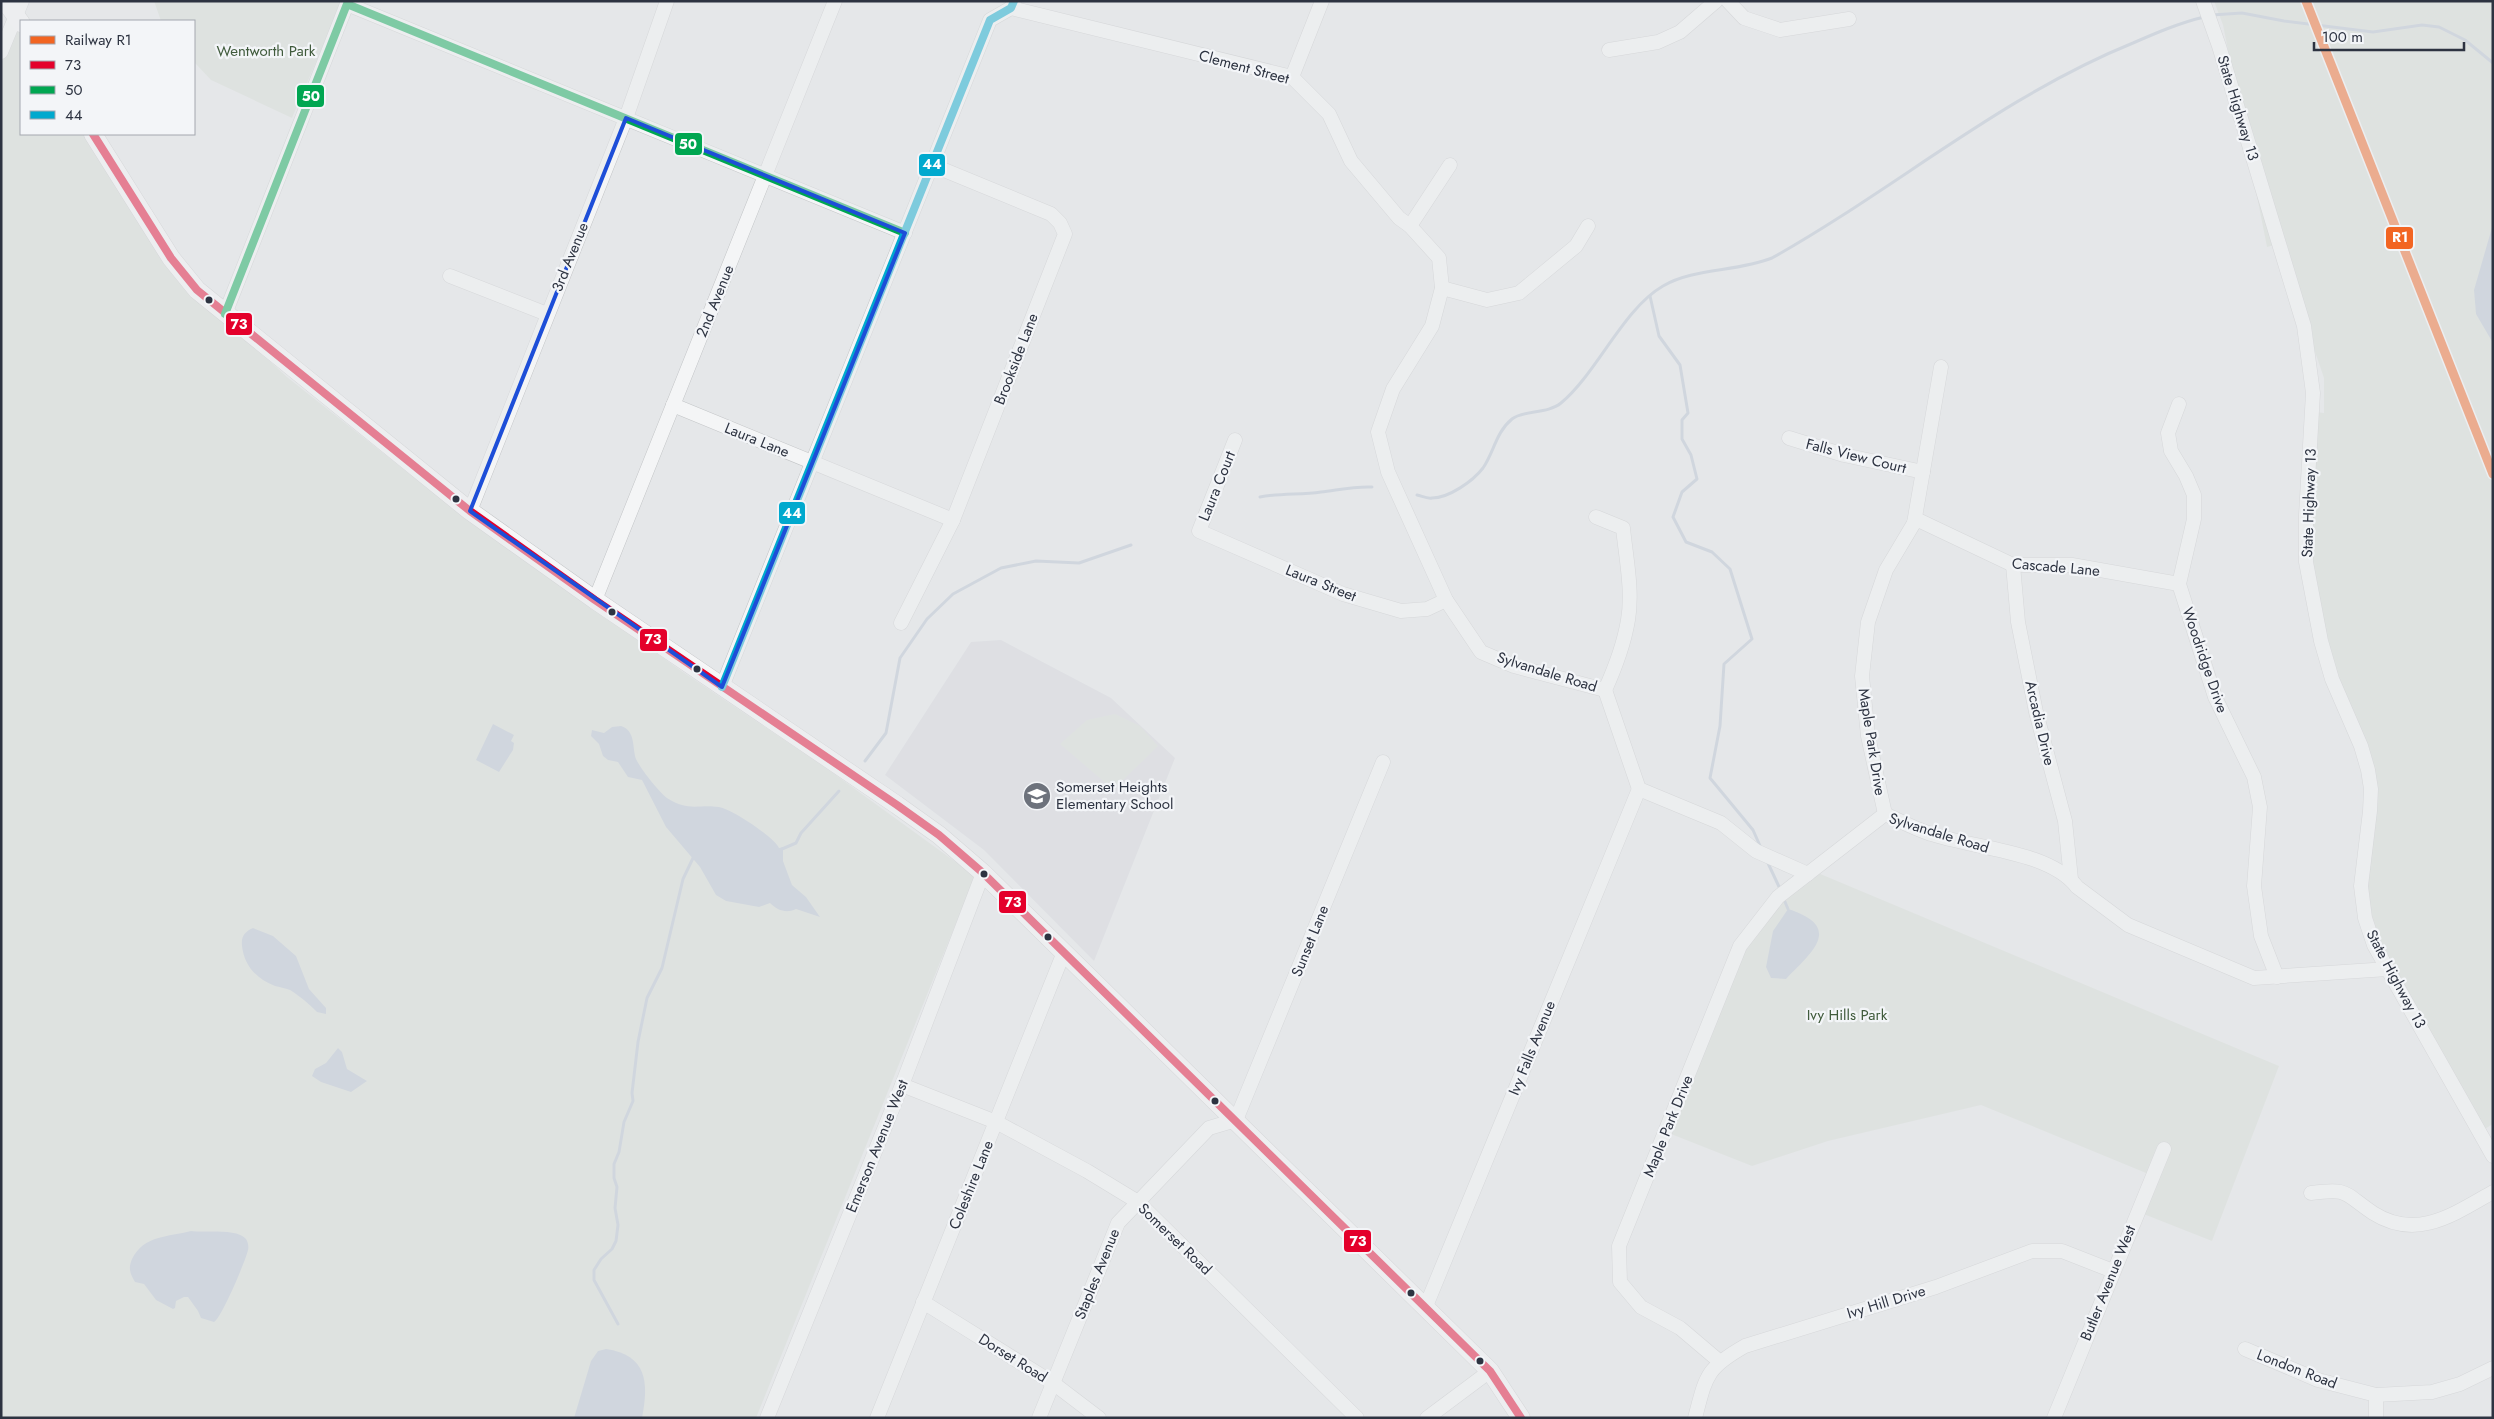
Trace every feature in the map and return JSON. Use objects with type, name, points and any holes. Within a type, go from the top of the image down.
[{"type":"main road","points":[[5,1],[20,13]]},
{"type":"main road","points":[[94,135],[171,258],[197,290],[470,511],[595,600],[925,825],[983,873],[1426,1306],[1490,1371],[1521,1418]]},
{"type":"street","name":"3rd Avenue","points":[[470,511],[626,118],[667,1]]},
{"type":"street","name":"2nd Avenue","points":[[595,600],[835,1]]},
{"type":"street","points":[[1292,77],[1322,1]]},
{"type":"street","points":[[1609,50],[1658,42],[1680,32],[1716,1]]},
{"type":"street","points":[[1728,1],[1744,18],[1780,30],[1849,19]]},
{"type":"street","name":"State Highway 13","points":[[2203,1],[2240,114],[2304,326],[2313,393],[2306,515],[2306,562],[2323,649],[2332,679],[2361,746],[2368,770],[2371,789],[2370,811],[2361,898],[2364,918],[2374,945],[2493,1156]]},
{"type":"street","points":[[226,314],[348,4],[905,233]]},
{"type":"street","points":[[722,687],[990,20],[1012,5]]},
{"type":"street","name":"Clement Street","points":[[1012,5],[1292,77],[1329,114],[1351,161],[1399,218],[1410,226]]},
{"type":"street","points":[[1,52],[20,13]]},
{"type":"street","name":"Brookside Lane","points":[[901,623],[953,520],[1065,234],[1060,223],[1051,214],[932,165]]},
{"type":"street","points":[[1410,226],[1450,165]]},
{"type":"street","name":"Sylvandale Road","points":[[1410,226],[1439,258],[1442,288],[1432,326],[1393,388],[1378,432],[1388,472],[1446,600],[1481,652],[1514,666],[1605,690],[1639,789]]},
{"type":"street","points":[[1442,288],[1487,300],[1519,293],[1576,246],[1588,226]]},
{"type":"street","points":[[450,276],[547,314]]},
{"type":"street","name":"Maple Park Drive","points":[[1885,814],[1868,736],[1862,676],[1871,613],[1886,570],[1914,523],[1941,367]]},
{"type":"street","points":[[2179,404],[2168,433],[2170,450],[2186,476],[2194,496],[2194,519],[2179,584]]},
{"type":"street","name":"Laura Lane","points":[[673,405],[953,520]]},
{"type":"street","name":"Falls View Court","points":[[1789,438],[1844,455],[1923,472]]},
{"type":"street","name":"Laura Court","points":[[1199,531],[1235,440]]},
{"type":"street","points":[[1596,517],[1622,528],[1628,574],[1628,620],[1616,664],[1605,690]]},
{"type":"street","name":"Cascade Lane","points":[[1914,523],[1916,520],[2013,566],[2072,565],[2179,584]]},
{"type":"street","name":"Laura Street","points":[[1199,531],[1343,594],[1401,612],[1426,609],[1446,600]]},
{"type":"street","name":"Arcadia Drive","points":[[2013,566],[2018,622],[2036,712],[2065,821],[2071,879]]},
{"type":"street","name":"Woodridge Drive","points":[[2179,584],[2215,697],[2254,777],[2260,807],[2254,886],[2262,936],[2277,977]]},
{"type":"street","name":"Sunset Lane","points":[[1236,1120],[1383,762]]},
{"type":"street","points":[[1639,789],[1721,823],[1756,851],[1808,874]]},
{"type":"street","name":"Ivy Falls Avenue","points":[[1426,1306],[1639,789]]},
{"type":"street","name":"Sylvandale Road","points":[[1808,874],[1885,814],[1931,834],[2006,853],[2026,855],[2071,879],[2077,887],[2128,925],[2254,978],[2388,969]]},
{"type":"street","name":"Emerson Avenue West","points":[[767,1418],[902,1085],[983,873]]},
{"type":"street","name":"Maple Park Drive","points":[[1719,1361],[1680,1328],[1641,1307],[1620,1282],[1619,1246],[1740,946],[1778,897],[1808,874]]},
{"type":"street","name":"Coleshire Lane","points":[[877,1418],[1064,952]]},
{"type":"street","name":"Somerset Road","points":[[902,1085],[996,1122],[1087,1171],[1138,1202],[1357,1418]]},
{"type":"street","name":"Staples Avenue","points":[[1039,1418],[1118,1223],[1209,1128],[1236,1120]]},
{"type":"street","name":"Butler Avenue West","points":[[2054,1418],[2164,1150]]},
{"type":"street","points":[[2311,1193],[2335,1190],[2345,1192],[2388,1221],[2418,1226],[2448,1218],[2493,1192]]},
{"type":"street","name":"Ivy Hill Drive","points":[[1695,1418],[1704,1383],[1719,1361],[1745,1346],[1936,1287],[2032,1251],[2062,1251],[2113,1272]]},
{"type":"street","name":"Dorset Road","points":[[923,1302],[1053,1383],[1099,1418]]},
{"type":"street","name":"London Road","points":[[2246,1349],[2318,1380],[2376,1395],[2432,1392],[2460,1384],[2493,1368]]},
{"type":"street","points":[[1427,1418],[1490,1371]]},
{"type":"street","points":[[2376,1395],[2376,1418]]},
{"type":"highlighted area","points":[[626,118],[905,233],[722,687],[470,511]]},
{"type":"shaded area","name":"Somerset Heights Elementary School","points":[[1001,640],[1111,698],[1175,758],[1094,961],[984,850],[885,775],[971,642]]},
{"type":"green space","name":"Wentworth Park","points":[[154,1],[342,1],[292,118],[211,80],[195,63],[195,20],[161,20]]},
{"type":"green space","points":[[2214,1],[2493,1],[2493,1124],[2478,1133],[2362,917],[2374,776],[2318,630],[2305,524],[2308,411],[2324,413],[2324,378],[2278,244],[2267,247],[2223,25]]},
{"type":"green space","points":[[16,27],[20,33],[20,135],[85,135],[171,270],[287,377],[431,491],[680,670],[826,768],[975,876],[756,1418],[1,1418],[1,64]]},
{"type":"green space","points":[[1115,714],[1140,726],[1158,746],[1118,785],[1108,785],[1060,744],[1087,720]]},
{"type":"green space","name":"Ivy Hills Park","points":[[1818,873],[2279,1066],[2212,1241],[2141,1213],[2146,1173],[1981,1105],[1828,1141],[1752,1166],[1671,1134],[1751,936],[1775,905]]},
{"type":"water","points":[[2493,224],[2493,343],[2476,314],[2474,290]]},
{"type":"water","points":[[493,724],[514,735],[511,741],[514,743],[513,750],[499,772],[476,760]]},
{"type":"water","points":[[621,726],[626,728],[631,735],[636,759],[645,774],[667,798],[681,805],[693,807],[712,806],[725,809],[761,831],[776,843],[779,848],[783,847],[783,861],[792,885],[806,897],[820,917],[796,909],[782,910],[770,903],[759,907],[726,901],[716,895],[700,867],[666,827],[642,780],[628,777],[618,762],[608,760],[603,756],[599,744],[591,736],[592,730],[604,733],[612,727]]},
{"type":"water","points":[[1788,909],[1805,916],[1815,924],[1819,932],[1818,941],[1805,960],[1786,979],[1771,978],[1766,967],[1773,931]]},
{"type":"water","points":[[253,928],[273,936],[296,956],[309,989],[326,1008],[326,1014],[317,1012],[290,990],[268,983],[252,971],[245,959],[242,943],[244,935]]},
{"type":"water","points":[[338,1048],[342,1052],[347,1069],[367,1081],[351,1092],[321,1082],[312,1076],[315,1069],[326,1063]]},
{"type":"water","points":[[191,1231],[236,1233],[246,1239],[248,1243],[248,1250],[238,1276],[222,1311],[214,1322],[201,1318],[188,1297],[176,1301],[175,1308],[173,1309],[156,1300],[144,1284],[135,1282],[131,1274],[130,1265],[132,1259],[143,1245],[157,1238]]},
{"type":"water","points":[[606,1349],[620,1352],[630,1357],[642,1372],[645,1393],[642,1418],[574,1418],[591,1361],[598,1351]]},
{"type":"waterway","points":[[2212,15],[2242,13],[2284,21],[2373,32],[2422,25],[2439,27],[2465,40],[2493,63]]},
{"type":"waterway","points":[[1417,495],[1426,498],[1446,495],[1460,488],[1473,478],[1483,468],[1502,430],[1507,424],[1522,414],[1549,409],[1561,403],[1586,375],[1635,310],[1649,296],[1663,286],[1688,276],[1744,266],[1772,258],[1862,203],[1950,144],[2039,89],[2133,43],[2177,25],[2204,17]]},
{"type":"waterway","points":[[1650,296],[1659,336],[1680,365],[1688,413],[1682,420],[1682,439],[1691,455],[1697,479],[1682,492],[1673,517],[1686,542],[1712,552],[1730,569],[1752,639],[1724,664],[1720,726],[1710,778],[1753,830],[1761,848]]},
{"type":"waterway","points":[[1260,497],[1372,487]]},
{"type":"waterway","points":[[865,761],[886,733],[900,658],[927,619],[953,594],[1001,568],[1036,561],[1079,563],[1131,545]]},
{"type":"waterway","points":[[782,849],[796,843],[801,833],[839,791]]},
{"type":"waterway","points":[[618,1324],[594,1280],[594,1270],[601,1259],[612,1249],[616,1241],[618,1225],[615,1208],[617,1187],[614,1178],[614,1164],[619,1152],[624,1122],[633,1101],[632,1093],[638,1042],[647,998],[662,968],[683,879],[694,856]]},
{"type":"waterway","points":[[1767,861],[1781,891]]},
{"type":"waterway","points":[[1783,897],[1788,909]]},
{"type":"rail line","name":"R1","points":[[2306,1],[2493,474]]},
{"type":"transit line","name":"44","points":[[722,687],[990,20],[1011,8],[1014,1]]},
{"type":"transit line","name":"50","points":[[225,314],[347,4],[905,233]]},
{"type":"transit line","name":"73","points":[[94,135],[171,258],[197,290],[470,511],[595,600],[939,835],[983,873],[1490,1371],[1521,1418]]},
{"type":"place","name":"Somerset Heights Elementary School","points":[[1037,796]]}]
